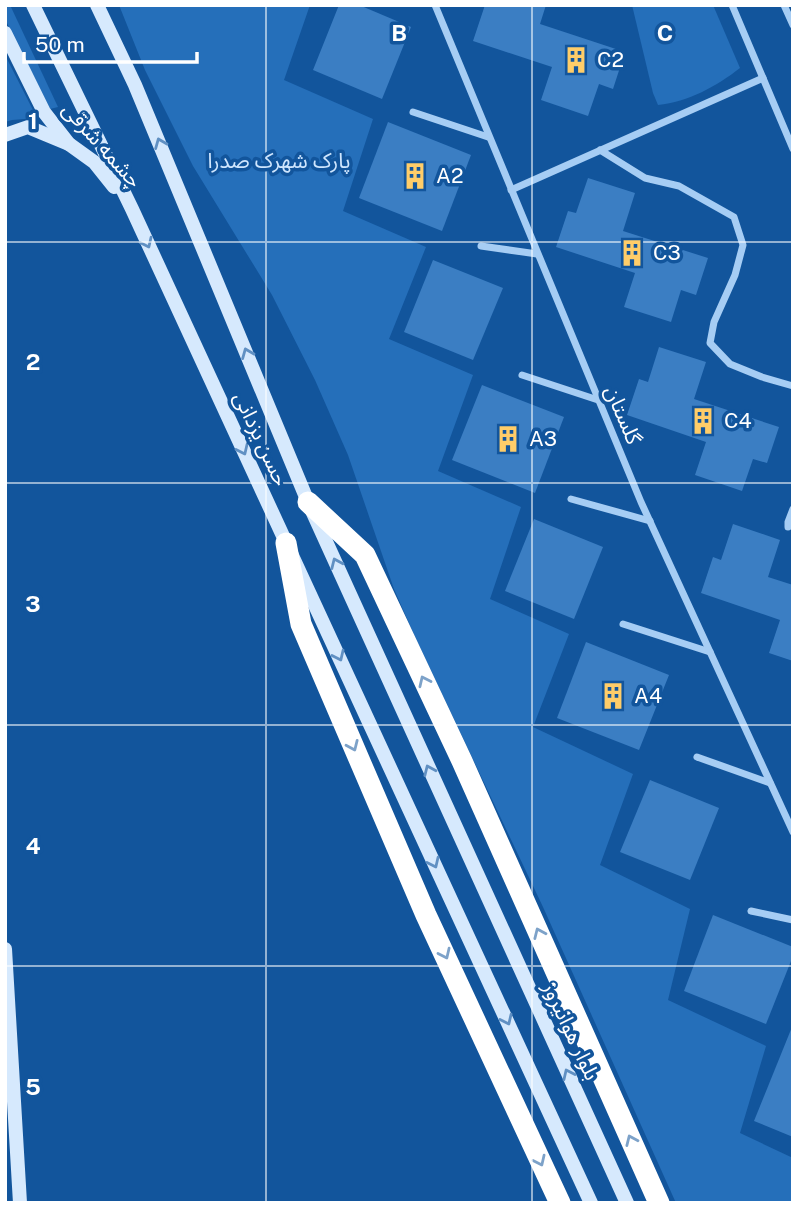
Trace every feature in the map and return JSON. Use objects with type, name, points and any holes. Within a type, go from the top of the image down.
[{"type":"highway","points":[[308,502],[365,555],[462,761],[659,1203]]},
{"type":"highway","points":[[286,543],[301,624],[426,915],[560,1203]]},
{"type":"main road","name":"حسن یزدانی","points":[[33,5],[132,209],[591,1203]]},
{"type":"main road","name":"حسن یزدانی","points":[[97,5],[135,85],[308,502],[478,877]]},
{"type":"main road","points":[[107,5],[135,85]]},
{"type":"main road","name":"چشمه شرقی","points":[[5,33],[44,112],[69,145],[94,162],[132,209]]},
{"type":"main road","points":[[5,135],[29,127],[69,145]]},
{"type":"main road","name":"بلوار هوانیروز","points":[[478,877],[627,1203]]},
{"type":"main road","points":[[5,950],[20,1203]]},
{"type":"street","name":"گلستان","points":[[435,5],[650,521],[793,832]]},
{"type":"street","points":[[732,5],[793,149]]},
{"type":"street","points":[[784,5],[793,25]]},
{"type":"street","points":[[511,190],[763,78]]},
{"type":"street","points":[[413,112],[488,137]]},
{"type":"street","points":[[600,150],[645,178],[679,186],[734,217],[743,245],[735,275],[714,322],[710,343],[730,364],[793,386]]},
{"type":"street","points":[[481,246],[537,254]]},
{"type":"street","points":[[522,375],[598,400]]},
{"type":"street","points":[[570,499],[650,521]]},
{"type":"street","points":[[788,527],[793,509]]},
{"type":"street","points":[[623,624],[710,652]]},
{"type":"street","points":[[697,757],[770,783]]},
{"type":"street","points":[[751,911],[793,919]]},
{"type":"green space","points":[[5,5],[10,5],[58,107],[50,109],[5,19]]},
{"type":"green space","name":"پارک شهرک صدرا","points":[[119,5],[310,5],[284,80],[373,119],[343,211],[426,247],[389,339],[473,375],[438,471],[521,507],[490,599],[569,634],[533,727],[633,774],[600,865],[690,909],[668,1000],[766,1046],[740,1133],[793,1158],[793,1203],[676,1203],[543,907],[415,637],[394,589],[348,455],[315,380],[272,295],[193,166],[145,70]]},
{"type":"green space","points":[[632,5],[713,5],[740,68],[702,92],[658,105]]},
{"type":"green space","points":[[5,55],[37,118],[5,122]]},
{"type":"building","points":[[339,5],[359,5],[411,27],[382,99],[313,70]]},
{"type":"building","name":"C2","points":[[485,5],[546,5],[540,24],[625,52],[613,89],[599,84],[588,116],[541,100],[552,67],[473,41]]},
{"type":"building","name":"A2","points":[[388,122],[471,155],[442,231],[359,198]]},
{"type":"building","name":"C3","points":[[588,178],[635,193],[623,231],[708,258],[696,295],[681,290],[671,322],[624,307],[635,273],[556,247],[568,211],[576,213]]},
{"type":"building","points":[[433,260],[503,288],[473,360],[404,332]]},
{"type":"building","name":"C4","points":[[659,347],[706,362],[694,399],[779,427],[767,463],[753,459],[742,491],[695,475],[706,442],[627,415],[639,379],[648,382]]},
{"type":"building","name":"A3","points":[[482,385],[564,417],[535,493],[452,460]]},
{"type":"building","points":[[534,519],[603,547],[574,619],[505,591]]},
{"type":"building","points":[[733,524],[780,540],[768,577],[793,585],[793,661],[769,653],[780,620],[701,593],[713,557],[721,560]]},
{"type":"building","name":"A4","points":[[586,642],[669,675],[639,750],[557,718]]},
{"type":"building","points":[[650,780],[719,808],[690,880],[620,852]]},
{"type":"building","points":[[713,915],[793,947],[793,956],[766,1024],[684,991]]},
{"type":"building","points":[[793,1027],[793,1137],[754,1121]]},
{"type":"place","name":"C2","points":[[576,60]]},
{"type":"place","name":"A2","points":[[415,176]]},
{"type":"place","name":"C3","points":[[632,253]]},
{"type":"place","name":"C4","points":[[703,421]]},
{"type":"place","name":"A3","points":[[508,439]]},
{"type":"place","name":"A4","points":[[613,696]]}]
